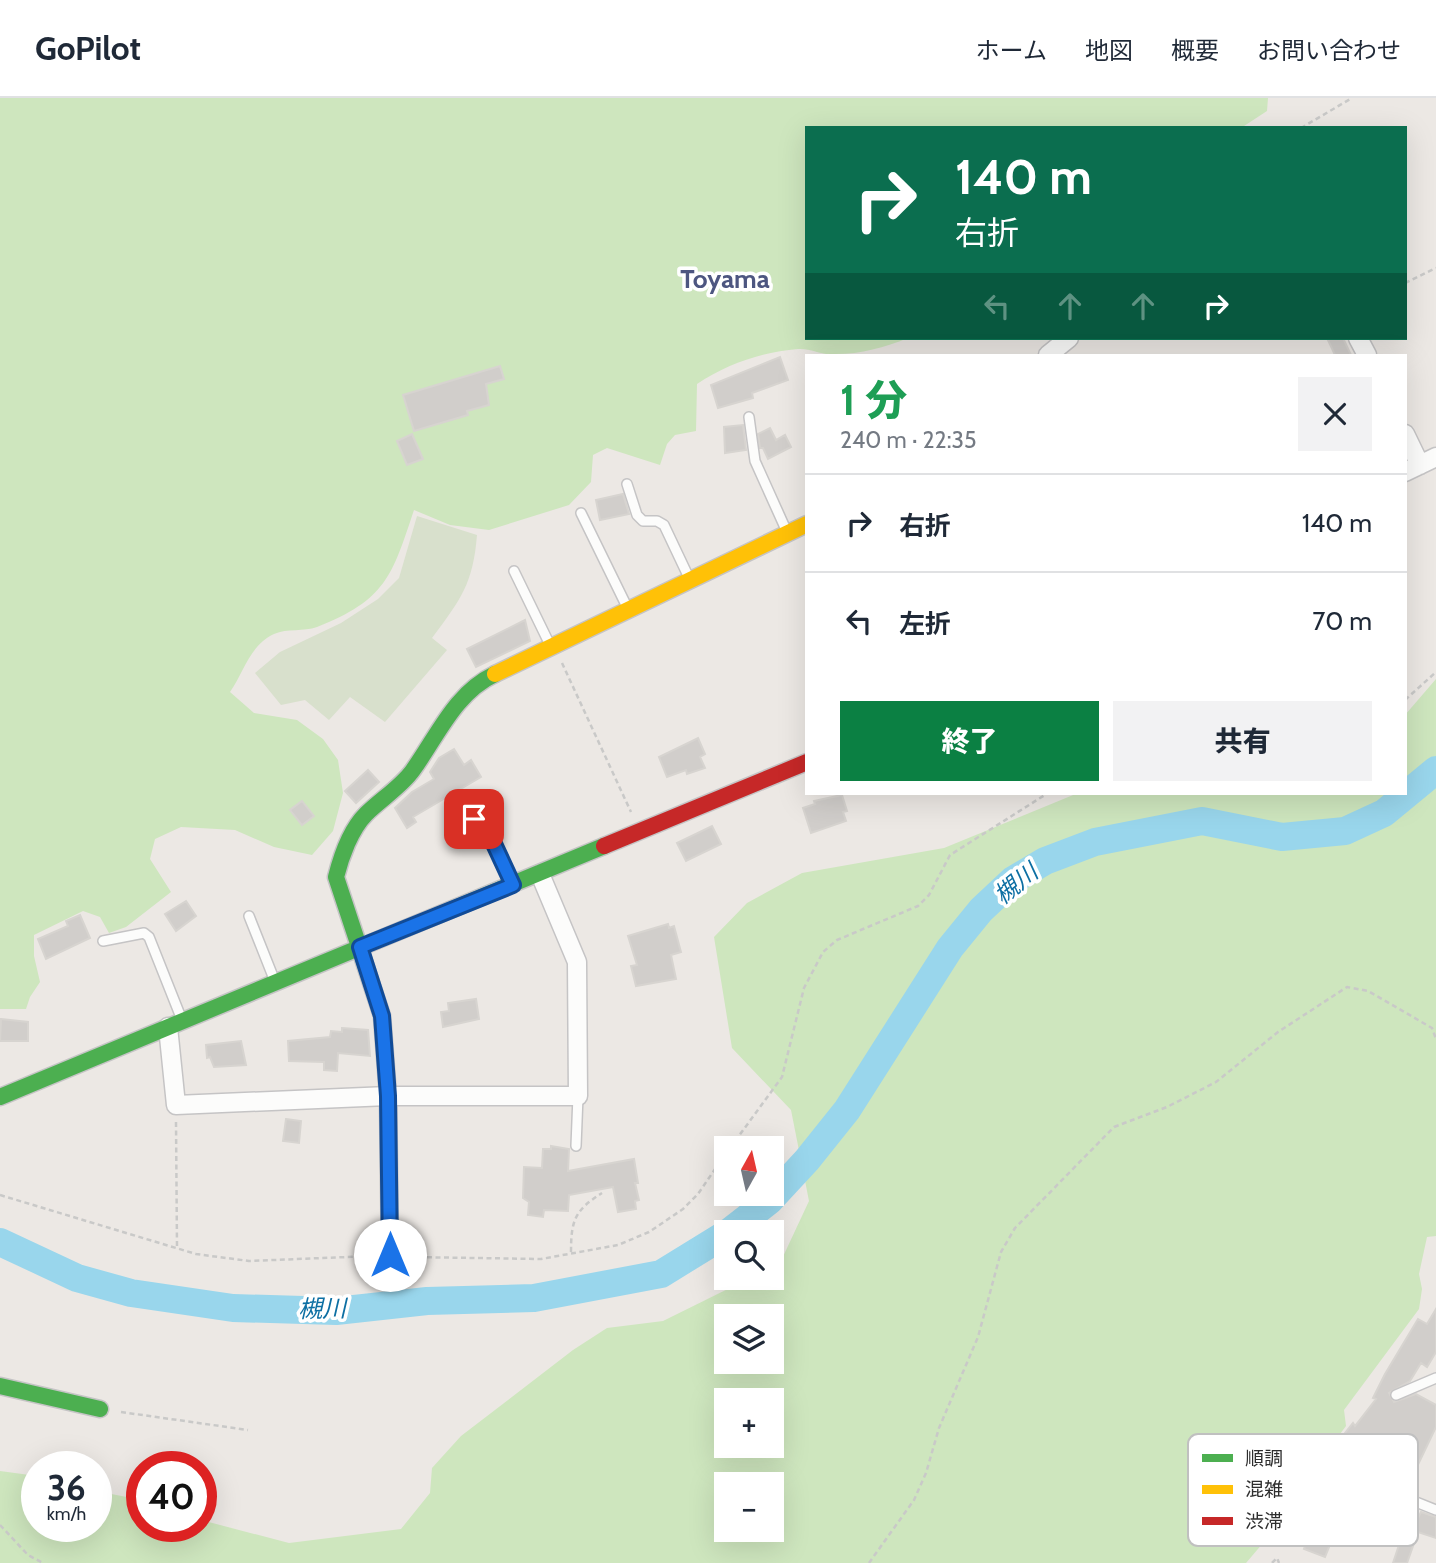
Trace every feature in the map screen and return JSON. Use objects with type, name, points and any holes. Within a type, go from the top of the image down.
[{"type":"street","points":[[1049,354],[1067,340]]},
{"type":"street","points":[[1407,438],[1421,465]]},
{"type":"street","points":[[390,1255],[388,1096],[382,1016],[335,877],[340,861],[363,817],[411,773],[453,709],[478,682],[554,648],[805,525]]},
{"type":"street","points":[[0,1097],[805,763]]},
{"type":"street","points":[[175,1024],[176,1105],[388,1096],[578,1096],[577,962],[540,874]]},
{"type":"street","points":[[0,1386],[100,1409]]},
{"type":"lane","points":[[749,417],[755,461],[788,533]]},
{"type":"lane","points":[[627,484],[637,515],[643,522],[657,521],[664,526],[691,581]]},
{"type":"lane","points":[[581,513],[629,610]]},
{"type":"lane","points":[[513,571],[554,648]]},
{"type":"lane","points":[[460,808],[488,831],[513,885]]},
{"type":"lane","points":[[249,916],[275,982]]},
{"type":"lane","points":[[103,941],[144,933],[149,936],[175,1024]]},
{"type":"lane","points":[[576,1146],[578,1096]]},
{"type":"lane","points":[[1396,1395],[1436,1378]]},
{"type":"lane","points":[[1418,1503],[1436,1510]]},
{"type":"path","points":[[1304,126],[1352,98]]},
{"type":"path","points":[[1407,282],[1436,268]]},
{"type":"path","points":[[554,648],[641,833]]},
{"type":"path","points":[[1407,698],[1436,672]]},
{"type":"path","points":[[739,1136],[782,1077],[804,988],[823,952],[837,940],[918,906],[929,895],[950,855],[1045,795]]},
{"type":"path","points":[[869,1563],[914,1500],[926,1472],[939,1428],[978,1337],[1005,1244],[1015,1228],[1114,1127],[1167,1107],[1216,1082],[1278,1032],[1347,987],[1368,991],[1379,997],[1432,1028],[1436,1039]]},
{"type":"path","points":[[176,1105],[177,1247]]},
{"type":"path","points":[[571,1252],[571,1226],[575,1217],[602,1193]]},
{"type":"path","points":[[100,1409],[248,1430]]},
{"type":"path","points":[[0,1525],[28,1555],[43,1563]]},
{"type":"path","points":[[1272,1563],[1277,1558],[1279,1563]]},
{"type":"green space","points":[[0,98],[1268,98],[1267,111],[1244,126],[805,126],[805,340],[902,340],[880,348],[850,353],[826,354],[802,349],[771,353],[720,371],[697,384],[696,431],[675,435],[667,444],[660,465],[607,448],[593,455],[591,482],[569,505],[489,530],[450,525],[414,510],[392,569],[372,596],[358,607],[317,627],[279,632],[266,639],[253,652],[230,692],[254,713],[297,720],[323,739],[338,760],[343,793],[333,831],[312,855],[274,847],[235,830],[181,827],[155,839],[150,859],[171,892],[126,927],[109,933],[100,917],[83,911],[34,935],[34,956],[40,982],[26,1009],[0,1009]]},
{"type":"green space","points":[[417,516],[477,535],[469,579],[451,612],[432,638],[447,650],[385,722],[350,697],[329,720],[305,700],[281,705],[255,673],[280,652],[341,623],[378,599],[399,578]]},
{"type":"green space","points":[[1436,679],[1436,1236],[1427,1237],[1419,1274],[1422,1289],[1419,1309],[1344,1410],[1346,1426],[1340,1434],[1188,1434],[1188,1546],[1260,1546],[1246,1563],[0,1563],[0,1471],[21,1474],[21,1542],[112,1542],[112,1494],[126,1497],[126,1542],[217,1542],[217,1524],[289,1543],[401,1529],[430,1493],[432,1468],[461,1436],[573,1350],[607,1328],[663,1321],[726,1290],[784,1290],[784,1254],[809,1201],[791,1110],[732,1048],[714,937],[747,903],[802,873],[944,848],[1073,795],[1407,795],[1407,713]]},
{"type":"building","points":[[1328,340],[1344,340],[1351,354],[1335,354]]},
{"type":"building","points":[[780,357],[788,380],[752,393],[753,398],[718,408],[711,385]]},
{"type":"building","points":[[500,366],[504,379],[486,384],[489,405],[467,411],[468,415],[414,431],[403,395]]},
{"type":"building","points":[[743,425],[746,450],[725,453],[724,427]]},
{"type":"building","points":[[770,428],[776,440],[785,435],[791,447],[768,459],[763,448],[760,448],[758,434]]},
{"type":"building","points":[[412,434],[423,459],[407,465],[397,441]]},
{"type":"building","points":[[623,494],[629,514],[600,520],[596,500]]},
{"type":"building","points":[[525,620],[530,641],[476,667],[467,649]]},
{"type":"building","points":[[698,738],[705,754],[700,757],[705,768],[687,774],[686,770],[667,777],[659,757]]},
{"type":"building","points":[[454,749],[464,765],[471,760],[481,777],[413,817],[416,822],[407,828],[395,808],[412,792],[434,779],[430,772],[439,758]]},
{"type":"building","points":[[368,770],[379,782],[356,803],[345,791]]},
{"type":"building","points":[[842,795],[847,811],[843,812],[846,821],[811,833],[803,808],[815,804],[814,801]]},
{"type":"building","points":[[302,801],[314,816],[302,825],[290,810]]},
{"type":"building","points":[[712,826],[721,844],[686,861],[677,843]]},
{"type":"building","points":[[186,901],[196,916],[176,931],[165,914]]},
{"type":"building","points":[[80,915],[90,938],[46,959],[38,939],[68,926],[66,921]]},
{"type":"building","points":[[668,924],[669,928],[674,926],[681,952],[671,955],[676,979],[636,986],[631,966],[637,965],[628,936]]},
{"type":"building","points":[[476,999],[479,1019],[443,1027],[441,1012],[449,1011],[448,1003]]},
{"type":"building","points":[[1,1019],[28,1022],[28,1041],[0,1041]]},
{"type":"building","points":[[342,1028],[368,1030],[370,1056],[338,1053],[337,1071],[324,1070],[324,1062],[289,1061],[288,1041],[330,1037],[331,1031],[342,1032]]},
{"type":"building","points":[[241,1041],[246,1065],[214,1067],[210,1057],[207,1058],[206,1045]]},
{"type":"building","points":[[286,1119],[301,1121],[299,1143],[283,1141]]},
{"type":"building","points":[[551,1146],[569,1149],[568,1171],[634,1159],[639,1200],[635,1201],[636,1209],[618,1212],[613,1187],[569,1195],[568,1211],[544,1210],[543,1217],[528,1215],[529,1202],[523,1198],[524,1167],[542,1168],[543,1149],[551,1149]]},
{"type":"building","points":[[1436,1309],[1436,1352],[1427,1367],[1421,1363],[1410,1381],[1389,1393],[1394,1402],[1416,1394],[1436,1405],[1436,1427],[1418,1465],[1418,1434],[1345,1433],[1353,1423],[1355,1426],[1376,1399],[1373,1398],[1385,1374],[1418,1319],[1427,1324]]},
{"type":"building","points":[[1421,1512],[1436,1517],[1436,1538],[1418,1532]]},
{"type":"building","points":[[1305,1546],[1329,1546],[1325,1557],[1304,1549]]},
{"type":"building","points":[[1399,1546],[1413,1546],[1407,1563],[1393,1563]]},
{"type":"waterway","name":"槻川","points":[[1407,794],[1436,770]]},
{"type":"waterway","name":"槻川","points":[[744,1220],[769,1201],[807,1160],[847,1110],[950,948],[981,910],[1013,880],[1045,861],[1095,842],[1202,821],[1282,837],[1345,831],[1384,813],[1406,795]]},
{"type":"waterway","name":"槻川","points":[[0,1242],[77,1278],[131,1293],[233,1308],[336,1311],[427,1301],[534,1298],[661,1274],[714,1241]]},
{"type":"traffic: fast","points":[[390,1255],[388,1096],[382,1016],[336,877],[347,844],[361,820],[408,776],[458,703],[481,682],[495,674]]},
{"type":"traffic: fast","points":[[0,1097],[604,846]]},
{"type":"traffic: fast","points":[[0,1386],[100,1409]]},
{"type":"traffic: slow","points":[[495,674],[805,525]]},
{"type":"traffic: jam","points":[[604,846],[805,763]]},
{"type":"district","name":"Toyama","points":[[725,279]]},
{"type":"route","points":[[390,1255],[388,1096],[382,1016],[360,947],[513,885],[488,831],[474,819]]}]
